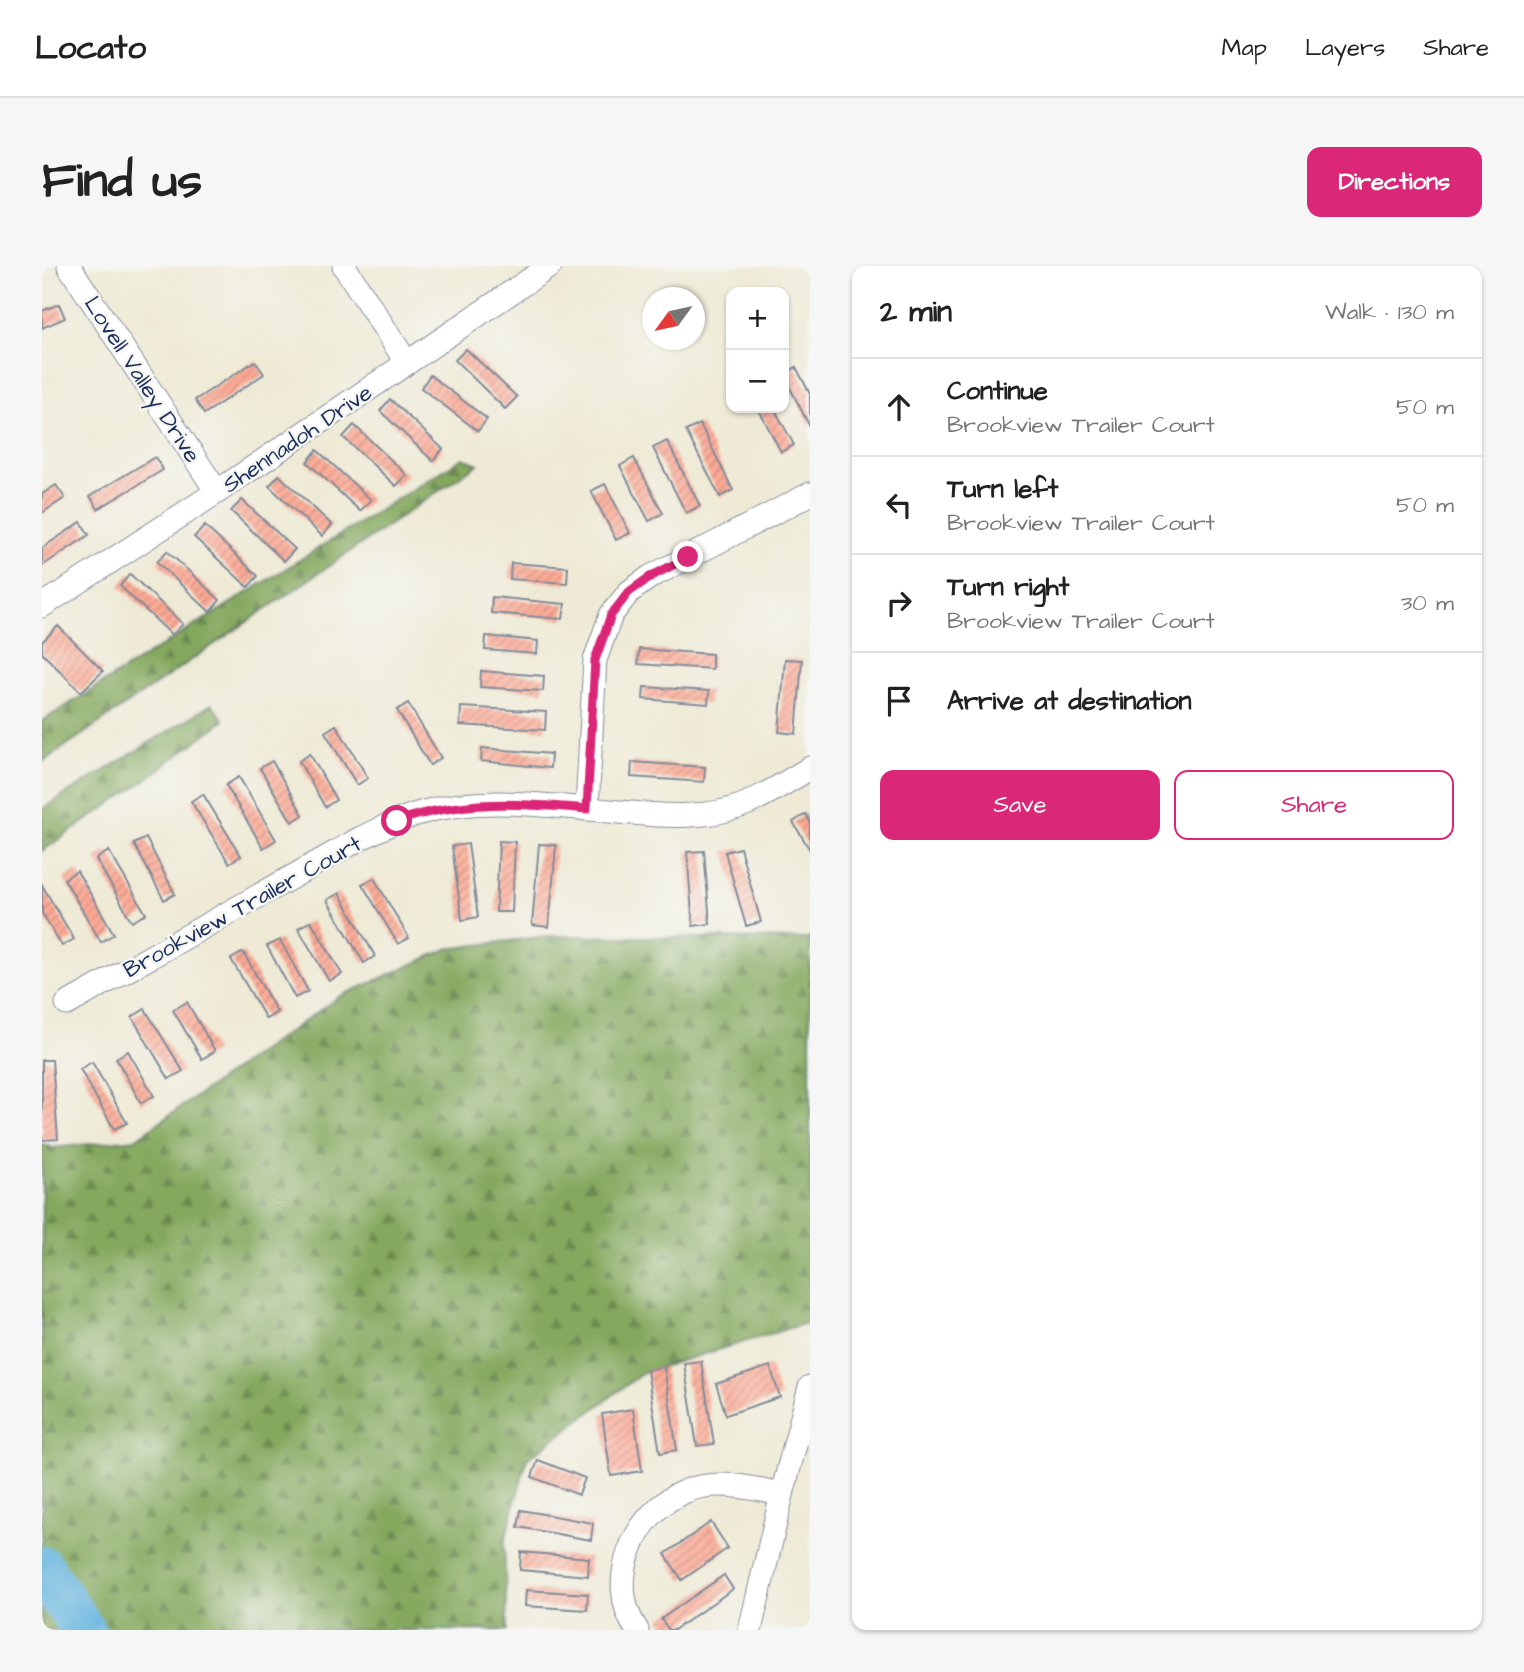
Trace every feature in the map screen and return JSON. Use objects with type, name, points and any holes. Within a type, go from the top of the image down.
[{"type":"street","name":"Lovell Valley Drive","points":[[69,266],[217,492]]},
{"type":"street","points":[[344,266],[407,363]]},
{"type":"street","name":"Shennadoh Drive","points":[[42,607],[550,266]]},
{"type":"street","points":[[587,809],[595,660],[611,615],[629,592],[650,577],[810,494]]},
{"type":"street","name":"Brookview Trailer Court","points":[[67,1004],[360,838],[423,812],[482,803],[522,803],[654,814],[712,814],[747,804],[810,768]]},
{"type":"street","points":[[750,1630],[810,1387]]},
{"type":"street","points":[[637,1630],[630,1620],[623,1595],[624,1567],[633,1541],[646,1521],[664,1503],[685,1492],[711,1485],[740,1486],[782,1494]]},
{"type":"green space","points":[[463,458],[478,464],[42,762],[42,721]]},
{"type":"green space","points":[[212,704],[224,720],[144,781],[42,851],[42,809]]},
{"type":"green space","points":[[547,936],[808,939],[810,936],[810,1322],[644,1372],[527,1459],[504,1544],[507,1630],[42,1630],[42,1144],[53,1148],[135,1139],[339,997],[447,949]]},
{"type":"building","points":[[59,304],[65,318],[42,328],[42,311]]},
{"type":"building","points":[[466,349],[517,397],[505,409],[455,360]]},
{"type":"building","points":[[255,361],[264,374],[204,414],[195,400]]},
{"type":"building","points":[[796,367],[810,394],[810,427],[789,386],[789,372]]},
{"type":"building","points":[[430,375],[487,419],[478,431],[421,388]]},
{"type":"building","points":[[390,399],[443,449],[433,461],[380,411]]},
{"type":"building","points":[[761,413],[777,413],[794,445],[781,452]]},
{"type":"building","points":[[700,424],[733,490],[720,497],[686,431]]},
{"type":"building","points":[[354,425],[407,475],[396,486],[343,437]]},
{"type":"building","points":[[667,441],[700,506],[686,513],[653,448]]},
{"type":"building","points":[[317,450],[371,500],[360,511],[307,462]]},
{"type":"building","points":[[155,457],[163,470],[98,509],[90,496]]},
{"type":"building","points":[[634,458],[663,513],[649,521],[620,466]]},
{"type":"building","points":[[279,475],[332,525],[322,536],[269,486]]},
{"type":"building","points":[[605,484],[630,533],[616,540],[591,491]]},
{"type":"building","points":[[56,485],[65,498],[42,513],[42,494]]},
{"type":"building","points":[[242,500],[295,549],[284,561],[231,511]]},
{"type":"building","points":[[81,522],[89,535],[42,566],[42,548]]},
{"type":"building","points":[[205,526],[258,576],[248,587],[194,537]]},
{"type":"building","points":[[167,551],[220,600],[210,612],[157,562]]},
{"type":"building","points":[[511,563],[568,567],[567,583],[510,579]]},
{"type":"building","points":[[130,574],[183,624],[172,635],[120,586]]},
{"type":"building","points":[[492,597],[565,604],[563,619],[491,613]]},
{"type":"building","points":[[58,626],[103,671],[81,692],[42,653],[42,642]]},
{"type":"building","points":[[486,636],[538,641],[537,654],[485,650]]},
{"type":"building","points":[[639,649],[712,654],[712,669],[638,664]]},
{"type":"building","points":[[785,659],[802,660],[796,734],[779,732]]},
{"type":"building","points":[[481,671],[544,676],[543,691],[480,687]]},
{"type":"building","points":[[644,687],[709,691],[708,704],[643,699]]},
{"type":"building","points":[[408,703],[441,758],[430,765],[397,710]]},
{"type":"building","points":[[461,707],[546,712],[545,730],[460,725]]},
{"type":"building","points":[[336,725],[368,778],[357,785],[325,732]]},
{"type":"building","points":[[482,748],[551,754],[550,768],[481,761]]},
{"type":"building","points":[[310,754],[336,800],[325,807],[299,761]]},
{"type":"building","points":[[272,761],[303,815],[292,822],[260,768]]},
{"type":"building","points":[[632,762],[705,767],[704,782],[631,777]]},
{"type":"building","points":[[239,777],[276,840],[263,848],[226,785]]},
{"type":"building","points":[[203,794],[241,856],[229,863],[191,801]]},
{"type":"building","points":[[806,814],[810,822],[810,850],[793,822]]},
{"type":"building","points":[[146,838],[175,894],[164,900],[134,844]]},
{"type":"building","points":[[499,841],[515,842],[512,912],[496,912]]},
{"type":"building","points":[[468,844],[478,917],[462,920],[452,846]]},
{"type":"building","points":[[539,844],[556,845],[549,927],[532,925]]},
{"type":"building","points":[[740,848],[761,922],[746,926],[725,852]]},
{"type":"building","points":[[109,851],[146,914],[132,922],[96,859]]},
{"type":"building","points":[[704,851],[710,924],[693,926],[687,852]]},
{"type":"building","points":[[77,871],[114,934],[101,942],[64,879]]},
{"type":"building","points":[[374,878],[409,938],[398,944],[362,884]]},
{"type":"building","points":[[42,885],[74,939],[62,946],[42,913]]},
{"type":"building","points":[[339,893],[375,956],[364,963],[327,900]]},
{"type":"building","points":[[311,921],[342,974],[329,981],[298,928]]},
{"type":"building","points":[[280,940],[308,991],[295,998],[267,946]]},
{"type":"building","points":[[243,952],[277,1012],[266,1019],[231,959]]},
{"type":"building","points":[[187,1002],[215,1051],[202,1059],[173,1010]]},
{"type":"building","points":[[145,1009],[183,1071],[169,1079],[132,1017]]},
{"type":"building","points":[[128,1051],[154,1096],[141,1103],[116,1058]]},
{"type":"building","points":[[42,1060],[52,1060],[58,1139],[42,1140]]},
{"type":"building","points":[[92,1062],[127,1123],[114,1129],[80,1069]]},
{"type":"building","points":[[701,1361],[714,1444],[697,1446],[684,1363]]},
{"type":"building","points":[[770,1366],[780,1397],[726,1415],[716,1384]]},
{"type":"building","points":[[664,1367],[677,1450],[660,1453],[647,1370]]},
{"type":"building","points":[[633,1409],[642,1471],[611,1476],[602,1414]]},
{"type":"building","points":[[538,1460],[585,1478],[579,1495],[532,1477]]},
{"type":"building","points":[[521,1510],[593,1523],[591,1540],[518,1527]]},
{"type":"building","points":[[711,1522],[728,1548],[682,1580],[665,1554]]},
{"type":"building","points":[[521,1552],[589,1558],[588,1576],[520,1570]]},
{"type":"building","points":[[724,1575],[733,1589],[674,1630],[669,1630],[661,1619]]},
{"type":"building","points":[[526,1590],[588,1594],[587,1610],[525,1606]]},
{"type":"waterway","points":[[42,1568],[83,1630]]},
{"type":"route","points":[[397,821],[423,812],[482,803],[522,803],[587,809],[595,660],[611,615],[629,592],[650,577],[688,557]]}]
